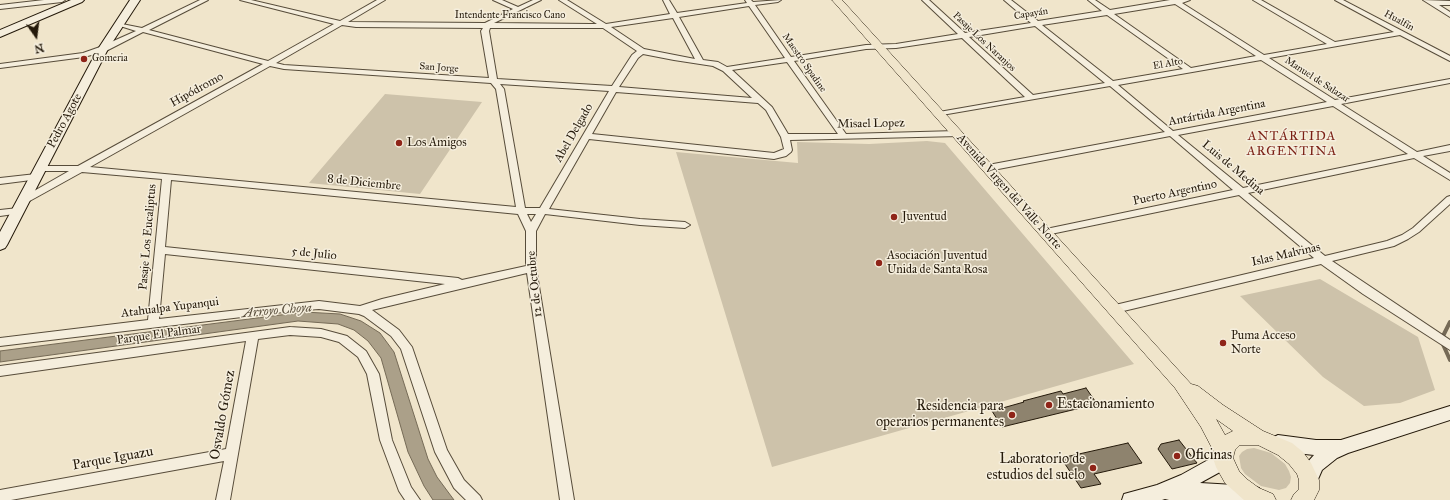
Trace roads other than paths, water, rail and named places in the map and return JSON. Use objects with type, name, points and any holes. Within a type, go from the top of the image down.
[{"type":"main road","points":[[0,27],[63,0]]},
{"type":"main road","points":[[0,34],[79,0]]},
{"type":"main road","name":"Pedro Agote","points":[[0,245],[103,48],[135,0]]},
{"type":"main road","name":"Avenida Virgen del Valle Norte","points":[[837,0],[1181,383],[1208,422],[1224,454],[1226,467],[1232,477],[1241,486],[1260,498]]},
{"type":"main road","name":"Avenida Virgen del Valle Norte","points":[[1181,383],[1217,410],[1265,440],[1285,449],[1296,458],[1304,469],[1307,492]]},
{"type":"main road","points":[[1307,492],[1311,471],[1316,464],[1331,453],[1343,447],[1450,414]]},
{"type":"main road","points":[[1131,500],[1158,493],[1202,473],[1224,454],[1228,444],[1236,438],[1246,436],[1316,448],[1343,447]]},
{"type":"main road","points":[[1158,493],[1214,491],[1260,498]]},
{"type":"street","points":[[0,7],[63,0]]},
{"type":"street","points":[[0,66],[84,55],[103,48],[205,0]]},
{"type":"street","name":"Intendente Francisco Cano","points":[[243,0],[340,24],[487,26],[605,26],[675,16],[750,2],[778,0]]},
{"type":"street","points":[[365,0],[380,1]]},
{"type":"street","points":[[496,0],[518,9]]},
{"type":"street","points":[[487,26],[489,23],[538,0]]},
{"type":"street","points":[[562,0],[642,51],[674,58],[715,64],[726,69],[762,101],[785,137],[788,150],[784,154],[774,156],[586,136]]},
{"type":"street","points":[[666,0],[700,61]]},
{"type":"street","name":"Pasaje Los Naranjos","points":[[925,0],[1030,98]]},
{"type":"street","name":"Luis de Medina","points":[[1007,0],[1112,84],[1323,260],[1450,346]]},
{"type":"street","points":[[1091,0],[1189,70]]},
{"type":"street","name":"Capayán","points":[[726,69],[878,46],[896,46],[1187,0]]},
{"type":"street","points":[[1256,0],[1334,45]]},
{"type":"street","name":"Hualfín","points":[[1338,0],[1450,59]]},
{"type":"street","name":"Hipódromo","points":[[20,206],[82,169],[380,1]]},
{"type":"street","name":"Manuel de Salazar","points":[[1175,1],[1450,177]]},
{"type":"street","name":"Maestro Spadine","points":[[750,2],[844,137]]},
{"type":"street","points":[[1429,2],[1450,3]]},
{"type":"street","points":[[1429,2],[1450,15]]},
{"type":"street","name":"San Jorge","points":[[120,24],[284,68],[614,89],[762,101]]},
{"type":"street","name":"12 de Octubre","points":[[487,26],[485,31],[493,81],[500,89],[521,211],[531,231],[531,268],[567,500]]},
{"type":"street","name":"El Alto","points":[[939,114],[1401,33]]},
{"type":"street","name":"Abel Delgado","points":[[531,231],[614,89],[635,57],[642,51]]},
{"type":"street","name":"Antártida Argentina","points":[[988,168],[1450,81]]},
{"type":"street","name":"Misael Lopez","points":[[785,137],[957,134]]},
{"type":"street","name":"Puerto Argentino","points":[[1046,232],[1450,148]]},
{"type":"street","name":"8 de Diciembre","points":[[0,181],[38,172],[82,169],[521,211],[542,211],[640,222],[685,225]]},
{"type":"street","name":"Pasaje Los Eucaliptus","points":[[153,324],[167,177]]},
{"type":"street","name":"Islas Malvinas","points":[[1115,309],[1390,244],[1416,230],[1450,199]]},
{"type":"street","points":[[0,213],[20,206]]},
{"type":"street","name":"5 de Julio","points":[[160,250],[466,283]]},
{"type":"street","name":"Atahualpa Yupanqui","points":[[0,342],[292,307],[319,305],[360,310],[531,268]]},
{"type":"street","points":[[360,310],[368,313],[395,333],[406,347],[441,452],[459,484],[475,500]]},
{"type":"street","name":"Parque El Palmar","points":[[0,371],[290,331],[321,333],[343,339],[362,354],[373,374],[386,440],[406,491],[413,500]]},
{"type":"street","name":"Osvaldo Gómez","points":[[223,500],[253,335]]},
{"type":"street","name":"Parque Iguazu","points":[[0,496],[231,454]]},
{"type":"waterway","name":"Arroyo Choya","points":[[1450,322],[1441,340],[1450,360]]},
{"type":"place","name":"Gomeria","points":[[84,59]]},
{"type":"place","name":"Los Amigos","points":[[399,143]]},
{"type":"place","name":"Juventud","points":[[894,217]]},
{"type":"place","name":"Asociación Juventud Unida de Santa Rosa","points":[[879,263]]},
{"type":"place","name":"Puma Acceso Norte","points":[[1223,343]]},
{"type":"place","name":"Estacionamiento","points":[[1049,405]]},
{"type":"place","name":"Residencia para operarios permanentes","points":[[1012,415]]},
{"type":"place","name":"Oficinas","points":[[1177,456]]},
{"type":"place","name":"Laboratorio de estudios del suelo","points":[[1093,468]]},
{"type":"district","name":"ANTÁRTIDA ARGENTINA","points":[[1292,144]]}]
